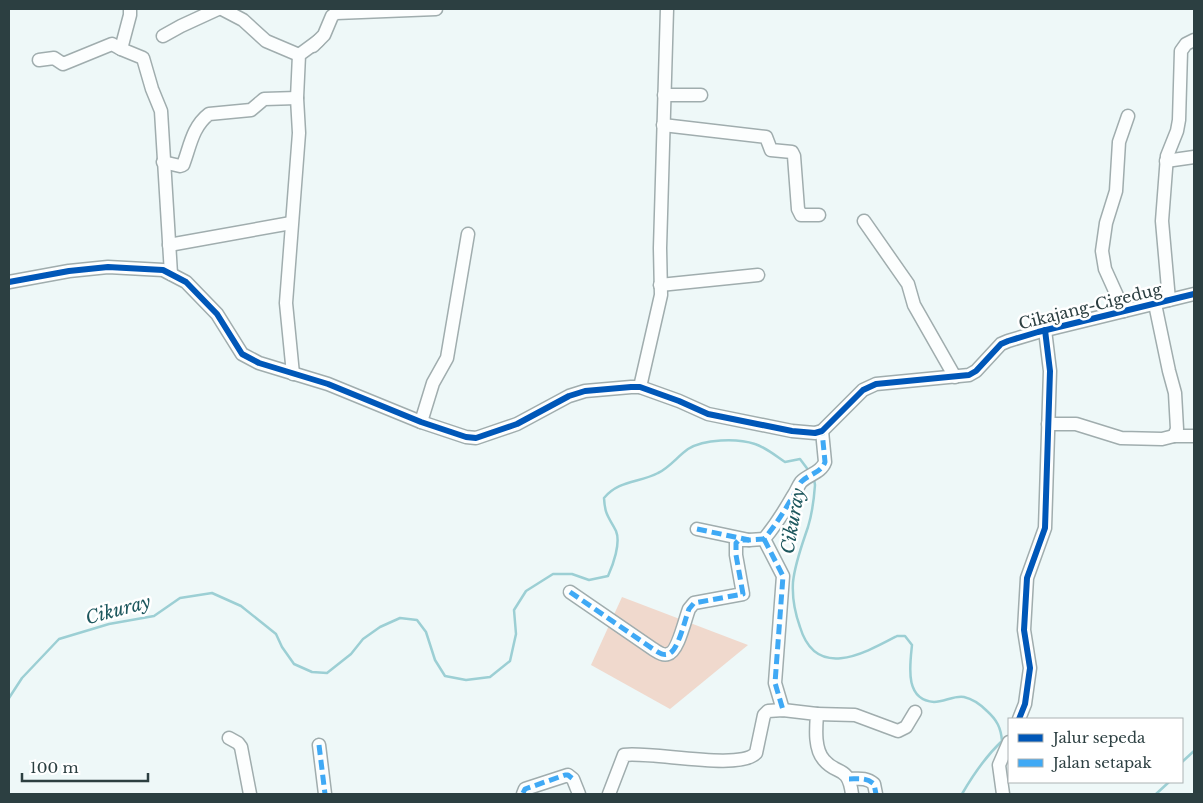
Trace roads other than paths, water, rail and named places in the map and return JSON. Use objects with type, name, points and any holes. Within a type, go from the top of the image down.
[{"type":"street","points":[[121,49],[130,9]]},
{"type":"street","points":[[163,36],[220,9],[242,20],[266,41],[299,57]]},
{"type":"street","points":[[294,374],[286,308],[299,133],[297,98],[299,57],[324,35],[332,16],[336,13],[436,9]]},
{"type":"street","points":[[640,387],[661,295],[660,248],[667,9]]},
{"type":"street","points":[[1169,300],[1162,221],[1166,161],[1178,127],[1182,50],[1186,44],[1194,40]]},
{"type":"street","points":[[39,60],[54,58],[63,64],[112,44],[143,58],[152,89],[160,106],[171,274]]},
{"type":"street","points":[[664,95],[701,95]]},
{"type":"street","points":[[163,162],[183,165],[192,136],[209,114],[251,110],[264,99],[297,98]]},
{"type":"street","points":[[1124,311],[1107,276],[1102,251],[1106,224],[1116,191],[1119,142],[1128,116]]},
{"type":"street","points":[[663,125],[766,137],[771,150],[792,152],[794,156],[798,210],[802,215],[819,215]]},
{"type":"street","points":[[1166,161],[1194,157]]},
{"type":"street","points":[[864,221],[908,284],[914,305],[955,376]]},
{"type":"street","points":[[169,245],[291,223]]},
{"type":"street","points":[[421,422],[433,383],[446,362],[468,234]]},
{"type":"street","points":[[9,282],[61,272],[108,267],[163,270],[186,282],[217,314],[242,354],[259,363],[328,384],[421,422],[466,437],[476,438],[517,424],[570,396],[585,391],[640,387],[708,414],[792,431],[815,433],[822,431],[824,467],[800,483],[764,539]]},
{"type":"street","points":[[660,285],[758,275]]},
{"type":"street","name":"Cikajang-Cigedug","points":[[822,431],[863,390],[876,384],[969,375],[976,371],[1001,344],[1045,330],[1194,294]]},
{"type":"street","points":[[1155,304],[1175,393],[1177,429],[1174,436]]},
{"type":"street","points":[[1019,718],[1025,704],[1030,664],[1024,630],[1027,578],[1045,528],[1050,371],[1045,330]]},
{"type":"street","points":[[1048,424],[1076,424],[1127,439],[1162,439],[1174,436],[1194,436]]},
{"type":"street","points":[[697,529],[749,540]]},
{"type":"street","points":[[570,592],[654,649],[667,655],[674,651],[689,609],[694,603],[743,594],[736,555],[736,542],[739,540],[764,539]]},
{"type":"street","points":[[764,539],[783,576],[775,683],[783,710]]},
{"type":"street","points":[[609,794],[624,755],[648,754],[699,760],[745,759],[752,757],[756,753],[764,714],[768,711],[783,710],[855,716],[898,731],[906,727],[915,712]]},
{"type":"street","points":[[817,714],[816,731],[820,755],[826,763],[843,772],[848,779],[852,794]]},
{"type":"street","points":[[229,738],[241,747],[250,794]]},
{"type":"street","points":[[1003,794],[999,766],[1008,744]]},
{"type":"street","points":[[319,745],[325,794]]},
{"type":"street","points":[[523,794],[525,788],[565,775],[571,776],[579,794]]},
{"type":"street","points":[[848,779],[864,778],[870,781],[874,784],[876,794]]},
{"type":"waterway","name":"Cikuray","points":[[9,698],[22,678],[59,639],[109,624],[154,616],[180,598],[212,593],[241,606],[276,634],[282,647],[294,664],[312,672],[327,673],[351,654],[363,639],[380,627],[400,618],[417,620],[426,632],[435,660],[445,676],[466,680],[490,677],[510,661],[516,634],[514,610],[526,591],[553,574],[572,574],[589,580],[608,576],[618,542],[616,531],[606,513],[604,498],[616,488],[658,473],[688,449],[703,443],[721,440],[755,444],[767,449],[785,462],[800,459],[809,471]]},
{"type":"waterway","name":"Cikuray","points":[[814,479],[812,512],[797,561],[793,582],[795,611],[807,643],[817,653],[829,658],[842,658],[870,650],[897,636],[905,636],[912,645],[910,662],[911,680],[913,688],[918,695],[924,700],[934,702],[964,697],[977,702],[990,714],[998,724],[1002,741],[980,766],[962,794]]},
{"type":"waterway","name":"Cikuray","points":[[1183,761],[1194,751]]},
{"type":"waterway","name":"Cikuray","points":[[1156,794],[1168,783]]}]
